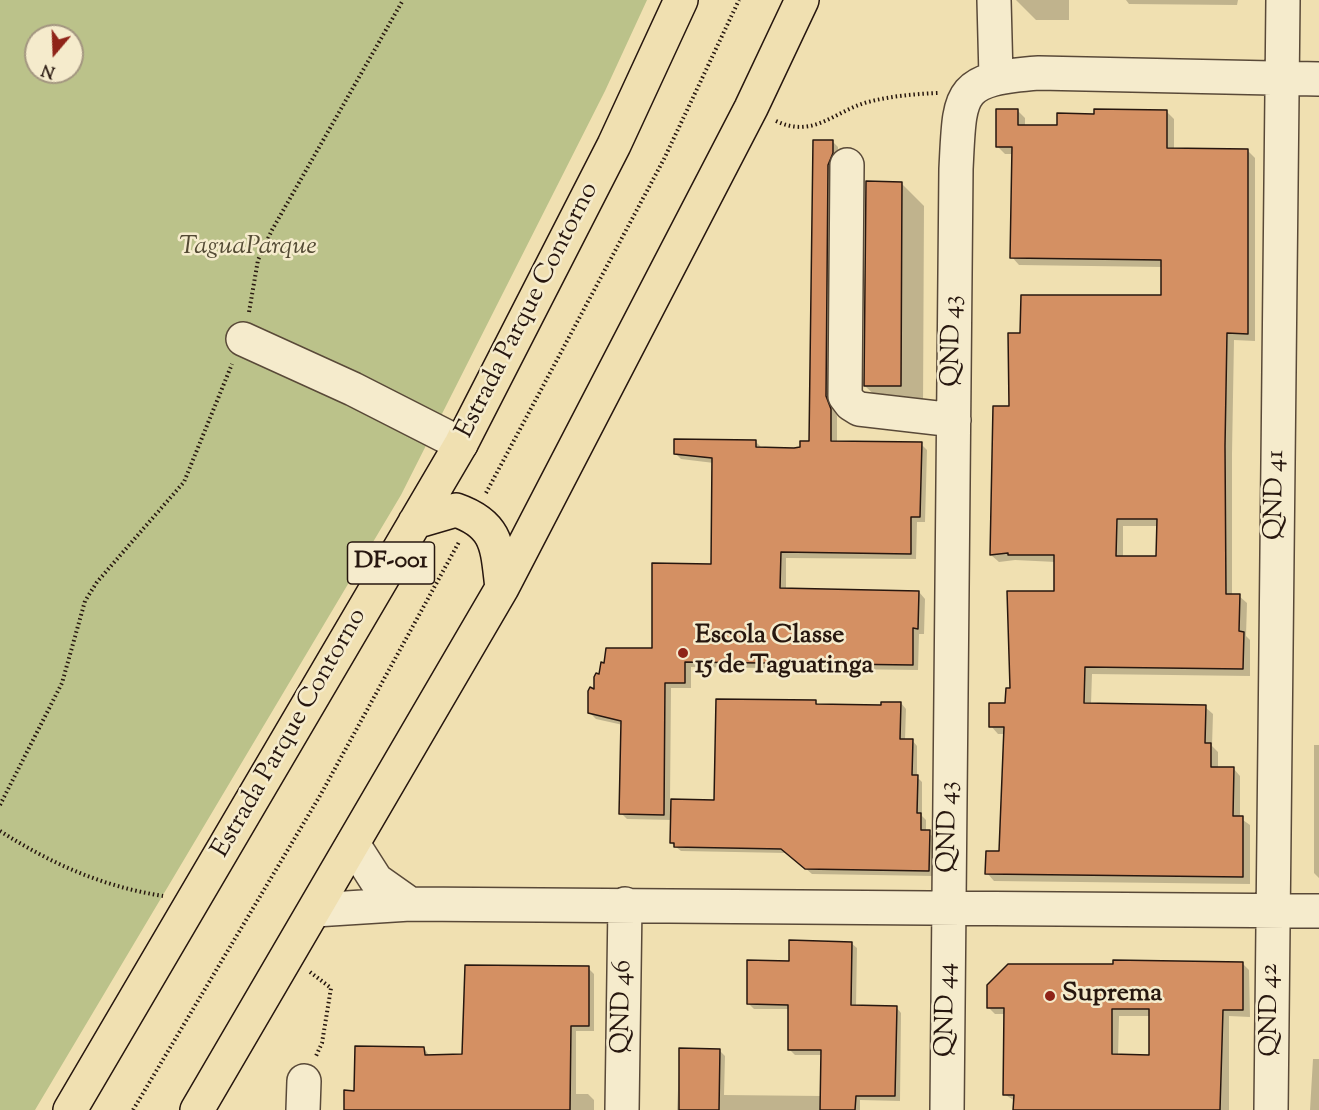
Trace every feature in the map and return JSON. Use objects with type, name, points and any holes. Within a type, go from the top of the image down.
[{"type":"highway","name":"Estrada Parque Contorno","points":[[70,1110],[460,444],[614,146],[681,0]]},
{"type":"highway","points":[[197,1110],[502,588],[751,108],[802,0]]},
{"type":"highway","points":[[415,522],[456,510],[473,517],[488,528],[495,540],[502,588]]},
{"type":"street","points":[[994,0],[982,84],[1039,73],[1319,80]]},
{"type":"street","name":"QND 41","points":[[1273,911],[1283,0]]},
{"type":"street","name":"QND 43","points":[[949,910],[956,169],[960,111],[982,84]]},
{"type":"street","points":[[847,165],[845,396],[854,407],[866,411],[954,420]]},
{"type":"street","points":[[243,339],[353,389],[460,444]]},
{"type":"street","points":[[353,844],[376,880],[410,904]]},
{"type":"street","points":[[315,910],[410,904],[625,904],[949,910],[1319,912]]},
{"type":"street","name":"QND 46","points":[[622,1110],[625,904]]},
{"type":"street","name":"QND 44","points":[[948,1110],[949,910]]},
{"type":"street","name":"QND 42","points":[[1271,1110],[1273,911]]},
{"type":"path","points":[[0,805],[62,683],[85,602],[97,582],[184,482],[243,339],[258,260],[403,0]]},
{"type":"path","points":[[133,1110],[321,794],[473,517],[664,159],[739,0]]},
{"type":"path","points":[[751,108],[792,128],[824,122],[865,103],[905,94],[982,84]]},
{"type":"path","points":[[0,831],[45,860],[127,890],[193,900]]},
{"type":"path","points":[[289,955],[331,988],[322,1043],[303,1096]]},
{"type":"green space","name":"TaguaParque","points":[[0,0],[647,0],[605,91],[401,495],[35,1110],[0,1110]]},
{"type":"building","points":[[996,109],[1018,109],[1018,125],[1057,125],[1057,113],[1094,114],[1094,109],[1167,110],[1167,148],[1248,149],[1248,334],[1227,333],[1225,446],[1226,594],[1240,594],[1239,631],[1244,632],[1243,669],[1085,667],[1084,703],[1206,705],[1205,743],[1211,743],[1211,767],[1234,767],[1233,816],[1243,816],[1243,877],[985,874],[986,851],[999,851],[1004,727],[989,727],[989,703],[1005,703],[1006,688],[1010,688],[1007,591],[1054,591],[1054,555],[1008,555],[1008,553],[990,555],[993,406],[1009,406],[1008,333],[1020,333],[1021,295],[1161,295],[1161,260],[1010,258],[1012,147],[996,147]],"holes":[[[1117,519],[1157,519],[1156,556],[1116,556]]]},
{"type":"building","points":[[813,140],[833,140],[833,153],[828,165],[826,396],[831,409],[831,441],[922,442],[920,517],[911,517],[911,554],[781,552],[780,588],[919,591],[918,629],[913,628],[913,665],[685,662],[685,683],[665,683],[664,815],[619,814],[621,721],[588,713],[588,691],[590,687],[594,689],[594,677],[596,673],[599,674],[601,662],[604,663],[606,648],[652,648],[652,563],[711,564],[712,458],[674,454],[674,439],[756,440],[756,447],[794,448],[800,447],[800,441],[809,441]]},
{"type":"building","points":[[866,181],[902,182],[901,386],[864,386]]},
{"type":"building","points":[[716,699],[816,700],[816,704],[881,705],[881,702],[901,702],[900,739],[913,739],[912,775],[918,775],[917,813],[921,813],[921,830],[930,830],[929,871],[805,869],[781,849],[674,847],[674,843],[670,843],[671,799],[714,800]]},
{"type":"building","points":[[789,940],[852,942],[851,1005],[897,1006],[895,1096],[856,1096],[855,1110],[820,1110],[821,1050],[788,1050],[788,1005],[747,1004],[747,960],[789,961]]},
{"type":"building","points":[[1113,960],[1243,962],[1243,1010],[1223,1010],[1220,1110],[1013,1110],[1014,1095],[1003,1095],[1004,1008],[987,1008],[987,985],[1008,964],[1113,964]],"holes":[[[1112,1009],[1149,1009],[1149,1055],[1112,1054]]]},
{"type":"building","points":[[465,965],[589,966],[589,1026],[571,1026],[570,1110],[344,1110],[344,1090],[354,1091],[355,1046],[424,1047],[425,1055],[462,1054]]},
{"type":"building","points":[[679,1048],[720,1049],[719,1110],[679,1110]]},
{"type":"place","name":"Escola Classe 15 de Taguatinga","points":[[683,653]]},
{"type":"place","name":"Suprema","points":[[1050,996]]}]
